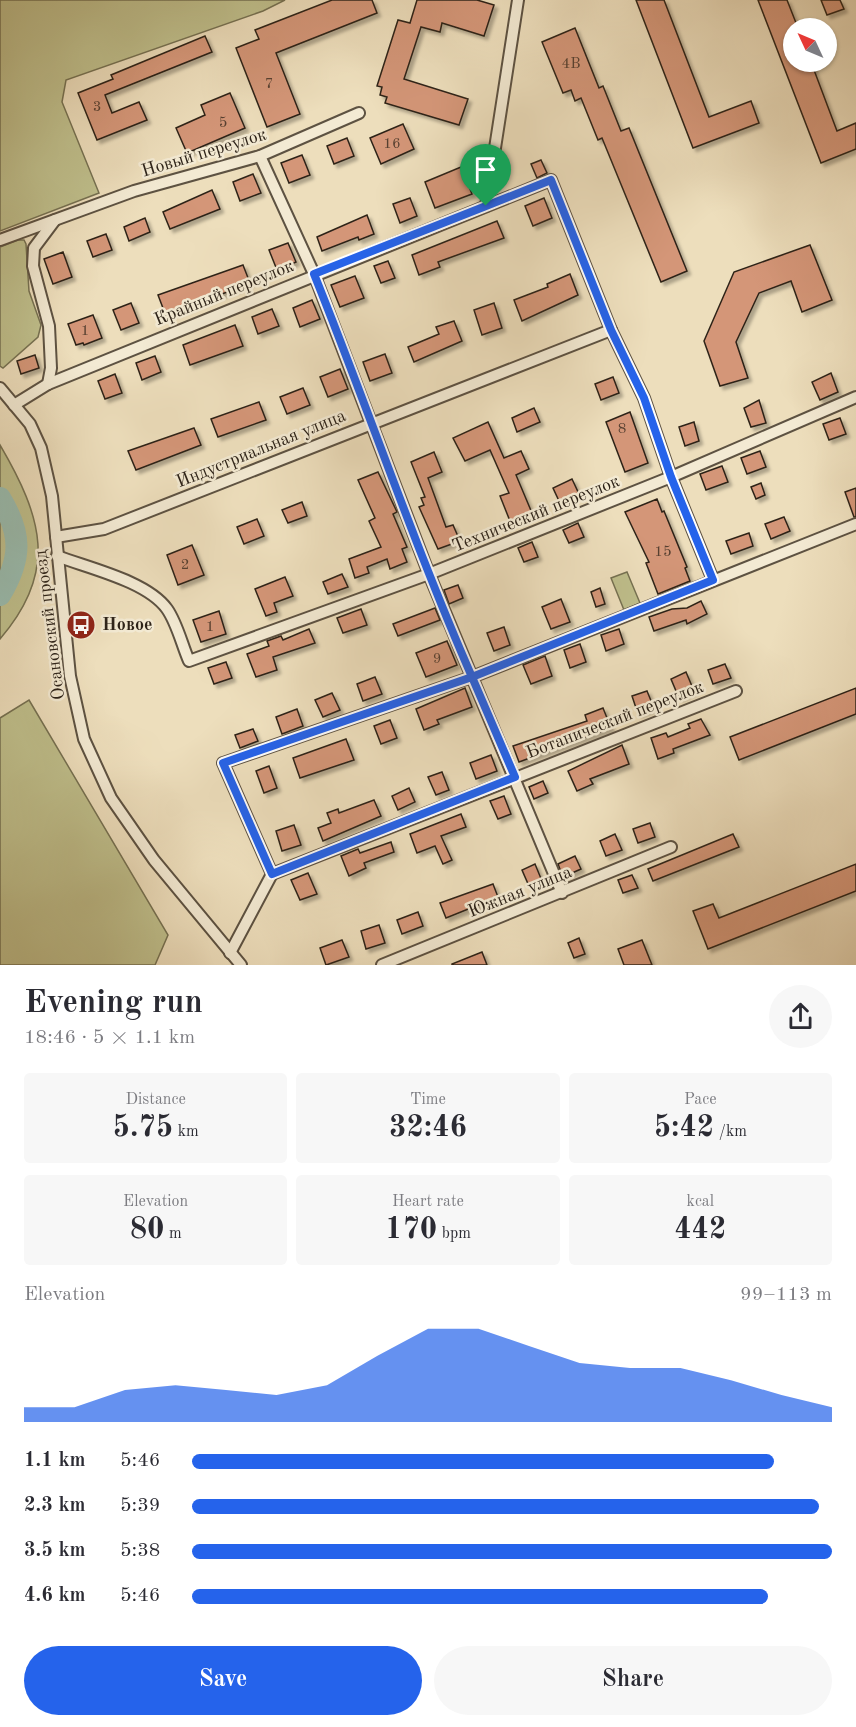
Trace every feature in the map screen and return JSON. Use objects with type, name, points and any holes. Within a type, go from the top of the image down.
[{"type":"street","points":[[486,206],[518,0]]},
{"type":"street","name":"Новый переулок","points":[[0,240],[134,191],[260,156],[359,113]]},
{"type":"street","points":[[260,156],[314,274],[373,422],[429,574],[562,893]]},
{"type":"street","name":"Крайный переулок","points":[[14,405],[48,384],[314,274],[551,180],[611,330]]},
{"type":"street","points":[[48,384],[51,368],[49,326],[33,266],[34,248],[56,219]]},
{"type":"street","points":[[611,330],[644,398],[671,477],[713,580]]},
{"type":"street","name":"Индустриальная улица","points":[[56,537],[104,529],[611,330]]},
{"type":"street","name":"Осановский проезд","points":[[0,388],[30,424],[41,448],[52,496],[70,676],[84,739],[111,798],[154,860],[241,965]]},
{"type":"street","name":"Технический переулок","points":[[57,556],[137,586],[155,596],[168,609],[189,661],[429,574],[671,477],[856,397]]},
{"type":"street","points":[[230,953],[272,874],[223,763],[472,677],[856,524]]},
{"type":"street","name":"Ботанический переулок","points":[[272,874],[736,691]]},
{"type":"street","name":"Южная улица","points":[[382,965],[562,893],[671,846]]},
{"type":"green space","points":[[0,0],[285,0],[263,11],[66,80],[62,102],[99,193],[0,231]]},
{"type":"green space","points":[[24,240],[26,244],[29,291],[41,325],[38,337],[3,368],[0,366],[0,247]]},
{"type":"green space","points":[[0,445],[26,496],[34,520],[38,544],[37,567],[31,590],[19,614],[0,639]]},
{"type":"green space","points":[[627,572],[640,603],[624,610],[611,578]]},
{"type":"green space","points":[[29,700],[168,935],[155,965],[0,965],[0,718]]},
{"type":"building","points":[[332,0],[372,0],[377,13],[276,53],[300,114],[267,127],[236,48],[259,39],[255,30]]},
{"type":"building","points":[[417,0],[477,0],[494,5],[484,36],[442,23],[440,32],[421,27],[404,79],[468,99],[459,125],[385,103],[387,97],[380,95],[382,87],[377,86],[398,20],[410,23]]},
{"type":"building","points":[[636,0],[664,0],[709,117],[751,101],[759,123],[693,148]]},
{"type":"building","points":[[758,0],[787,0],[794,18],[783,18],[783,65]]},
{"type":"building","points":[[821,0],[840,0],[844,9],[827,15]]},
{"type":"building","points":[[575,28],[599,88],[603,86],[621,131],[629,128],[687,271],[661,282],[602,138],[598,140],[581,98],[575,101],[571,90],[563,93],[542,42]]},
{"type":"building","points":[[205,36],[212,52],[105,95],[112,113],[139,102],[147,120],[97,140],[78,93],[113,79],[111,75]]},
{"type":"building","points":[[786,72],[815,72],[837,131],[856,123],[856,149],[821,163]]},
{"type":"building","points":[[230,93],[245,128],[187,153],[176,128],[205,115],[201,105]]},
{"type":"building","points":[[403,124],[414,149],[381,164],[370,138]]},
{"type":"building","points":[[347,138],[354,156],[334,164],[327,146]]},
{"type":"building","points":[[302,155],[310,175],[289,183],[281,163]]},
{"type":"building","points":[[541,160],[547,173],[537,178],[531,164]]},
{"type":"building","points":[[461,167],[472,194],[435,208],[425,182]]},
{"type":"building","points":[[253,174],[261,193],[240,201],[233,182]]},
{"type":"building","points":[[212,190],[220,209],[170,229],[163,212]]},
{"type":"building","points":[[410,198],[417,216],[400,223],[393,204]]},
{"type":"building","points":[[544,198],[552,218],[533,226],[525,206]]},
{"type":"building","points":[[367,215],[374,234],[359,240],[358,237],[322,251],[317,237]]},
{"type":"building","points":[[145,218],[150,232],[129,241],[124,227]]},
{"type":"building","points":[[497,221],[504,238],[438,262],[440,267],[419,275],[412,255]]},
{"type":"building","points":[[106,234],[112,250],[93,257],[87,241]]},
{"type":"building","points":[[288,243],[296,262],[277,270],[269,250]]},
{"type":"building","points":[[810,245],[832,300],[802,312],[791,281],[759,293],[736,342],[748,378],[720,386],[704,341],[734,272]]},
{"type":"building","points":[[63,252],[72,277],[53,284],[44,259]]},
{"type":"building","points":[[388,261],[395,278],[381,283],[374,266]]},
{"type":"building","points":[[243,265],[250,283],[166,316],[158,295]]},
{"type":"building","points":[[570,274],[578,295],[522,321],[514,300],[548,287],[547,284]]},
{"type":"building","points":[[355,276],[364,298],[340,307],[331,285]]},
{"type":"building","points":[[312,300],[320,319],[300,327],[293,308]]},
{"type":"building","points":[[131,303],[139,323],[121,330],[113,310]]},
{"type":"building","points":[[494,303],[502,328],[482,335],[474,310]]},
{"type":"building","points":[[272,309],[279,326],[258,334],[252,317]]},
{"type":"building","points":[[93,315],[102,338],[84,345],[83,343],[76,345],[68,324]]},
{"type":"building","points":[[454,321],[462,341],[414,362],[408,347],[439,334],[436,327]]},
{"type":"building","points":[[235,325],[243,346],[190,365],[183,345]]},
{"type":"building","points":[[385,354],[392,373],[370,381],[363,362]]},
{"type":"building","points":[[35,355],[39,368],[21,374],[17,361]]},
{"type":"building","points":[[155,356],[161,372],[142,380],[136,363]]},
{"type":"building","points":[[340,369],[348,389],[328,397],[320,377]]},
{"type":"building","points":[[831,373],[838,392],[820,400],[812,382]]},
{"type":"building","points":[[115,374],[122,393],[105,399],[98,381]]},
{"type":"building","points":[[613,377],[619,393],[601,400],[595,384]]},
{"type":"building","points":[[303,388],[310,405],[287,414],[280,397]]},
{"type":"building","points":[[759,400],[766,423],[751,427],[744,408]]},
{"type":"building","points":[[259,402],[266,420],[218,437],[211,419]]},
{"type":"building","points":[[534,408],[540,422],[517,432],[512,418]]},
{"type":"building","points":[[630,412],[648,463],[625,472],[606,422]]},
{"type":"building","points":[[840,418],[846,434],[829,440],[823,424]]},
{"type":"building","points":[[488,422],[504,458],[521,451],[529,469],[516,475],[532,513],[510,521],[500,496],[509,493],[490,450],[465,461],[453,438]]},
{"type":"building","points":[[694,422],[699,441],[685,446],[679,427]]},
{"type":"building","points":[[194,428],[201,445],[136,470],[128,451]]},
{"type":"building","points":[[760,451],[766,467],[747,474],[741,458]]},
{"type":"building","points":[[434,452],[442,472],[428,478],[446,527],[453,525],[460,541],[438,549],[419,507],[424,505],[421,498],[425,497],[411,462]]},
{"type":"building","points":[[722,466],[728,482],[706,490],[700,474]]},
{"type":"building","points":[[378,472],[397,512],[393,514],[407,547],[402,549],[407,562],[390,569],[387,559],[367,567],[369,573],[355,578],[349,559],[381,547],[369,521],[375,518],[358,480]]},
{"type":"building","points":[[572,479],[579,494],[560,503],[553,488]]},
{"type":"building","points":[[761,483],[765,495],[756,499],[751,487]]},
{"type":"building","points":[[856,488],[856,517],[854,517],[845,492]]},
{"type":"building","points":[[657,499],[687,567],[685,568],[690,581],[658,594],[646,563],[649,562],[625,512]]},
{"type":"building","points":[[302,502],[307,516],[288,523],[282,510]]},
{"type":"building","points":[[784,517],[790,531],[771,539],[765,524]]},
{"type":"building","points":[[257,519],[264,536],[244,544],[237,527]]},
{"type":"building","points":[[578,523],[584,537],[569,543],[563,530]]},
{"type":"building","points":[[749,533],[753,546],[731,554],[726,541]]},
{"type":"building","points":[[532,542],[538,557],[524,562],[518,548]]},
{"type":"building","points":[[192,545],[204,575],[178,585],[167,555]]},
{"type":"building","points":[[342,574],[348,587],[328,594],[323,582]]},
{"type":"building","points":[[285,577],[293,596],[274,603],[277,612],[266,616],[255,589]]},
{"type":"building","points":[[458,585],[463,598],[449,604],[444,590]]},
{"type":"building","points":[[600,588],[605,604],[596,607],[591,592]]},
{"type":"building","points":[[561,599],[570,622],[551,629],[542,607]]},
{"type":"building","points":[[701,601],[707,614],[687,624],[686,620],[654,631],[649,617],[672,609],[687,608]]},
{"type":"building","points":[[435,608],[440,620],[398,636],[393,624]]},
{"type":"building","points":[[361,609],[367,625],[343,633],[337,618]]},
{"type":"building","points":[[219,611],[226,634],[201,642],[193,620]]},
{"type":"building","points":[[504,627],[510,645],[494,651],[487,633]]},
{"type":"building","points":[[309,629],[315,643],[273,657],[277,670],[256,677],[247,654],[269,646],[267,641],[281,636],[283,640]]},
{"type":"building","points":[[619,629],[624,644],[606,651],[601,635]]},
{"type":"building","points":[[447,641],[457,665],[426,677],[416,653]]},
{"type":"building","points":[[580,644],[586,662],[570,668],[564,650]]},
{"type":"building","points":[[545,656],[552,676],[531,684],[523,665]]},
{"type":"building","points":[[226,662],[232,678],[214,684],[208,668]]},
{"type":"building","points":[[725,664],[731,678],[713,684],[708,670]]},
{"type":"building","points":[[686,672],[694,691],[679,698],[671,679]]},
{"type":"building","points":[[375,677],[382,694],[363,701],[357,684]]},
{"type":"building","points":[[465,688],[472,707],[437,720],[439,724],[424,730],[416,709]]},
{"type":"building","points":[[856,688],[856,714],[739,760],[730,737]]},
{"type":"building","points":[[647,691],[654,708],[638,714],[632,696]]},
{"type":"building","points":[[332,693],[340,710],[323,717],[315,700]]},
{"type":"building","points":[[603,708],[611,728],[519,762],[513,746],[587,721],[585,715]]},
{"type":"building","points":[[297,709],[303,726],[282,734],[276,717]]},
{"type":"building","points":[[701,719],[710,735],[673,749],[674,753],[658,759],[651,738],[666,733],[668,737],[690,728],[688,724]]},
{"type":"building","points":[[390,720],[397,738],[381,744],[374,726]]},
{"type":"building","points":[[253,729],[258,741],[240,748],[235,735]]},
{"type":"building","points":[[346,739],[354,760],[300,778],[293,758]]},
{"type":"building","points":[[622,745],[629,764],[590,779],[593,784],[577,791],[568,771]]},
{"type":"building","points":[[491,755],[497,771],[476,779],[470,763]]},
{"type":"building","points":[[269,766],[277,788],[264,793],[256,771]]},
{"type":"building","points":[[442,772],[449,790],[436,795],[428,777]]},
{"type":"building","points":[[543,781],[548,793],[534,799],[529,787]]},
{"type":"building","points":[[409,788],[415,802],[398,810],[392,796]]},
{"type":"building","points":[[504,796],[511,814],[498,819],[490,801]]},
{"type":"building","points":[[374,800],[381,816],[323,841],[318,828],[331,823],[327,813],[338,809],[339,813]]},
{"type":"building","points":[[461,814],[466,827],[441,836],[452,860],[443,864],[435,846],[417,853],[410,834]]},
{"type":"building","points":[[650,823],[655,837],[638,843],[633,829]]},
{"type":"building","points":[[294,825],[301,845],[282,851],[276,831]]},
{"type":"building","points":[[615,834],[622,850],[606,856],[600,841]]},
{"type":"building","points":[[733,834],[739,847],[653,881],[648,869]]},
{"type":"building","points":[[391,842],[394,852],[364,863],[366,868],[349,876],[341,856],[358,849],[360,853]]},
{"type":"building","points":[[575,856],[581,869],[563,877],[558,864]]},
{"type":"building","points":[[535,864],[542,881],[529,886],[522,870]]},
{"type":"building","points":[[856,864],[856,891],[708,949],[693,911],[713,904],[719,918]]},
{"type":"building","points":[[308,873],[317,894],[300,900],[291,880]]},
{"type":"building","points":[[632,875],[638,888],[623,893],[618,880]]},
{"type":"building","points":[[493,884],[498,897],[446,918],[440,903]]},
{"type":"building","points":[[418,912],[423,926],[402,934],[397,920]]},
{"type":"building","points":[[379,925],[385,943],[366,949],[361,931]]},
{"type":"building","points":[[579,938],[585,954],[574,958],[568,943]]},
{"type":"building","points":[[342,940],[349,957],[326,965],[320,948]]},
{"type":"building","points":[[642,940],[652,965],[624,965],[618,949]]},
{"type":"building","points":[[482,952],[487,965],[452,965],[452,964]]},
{"type":"waterway","points":[[0,498],[12,523],[16,546],[12,569],[0,595]]},
{"type":"place","name":"Новое","points":[[81,625]]},
{"type":"route","points":[[486,206],[314,274],[373,422],[429,574],[472,677],[223,763],[272,874],[515,777],[472,677],[713,580],[671,477],[644,398],[611,330],[589,270],[551,180],[486,206]]}]
